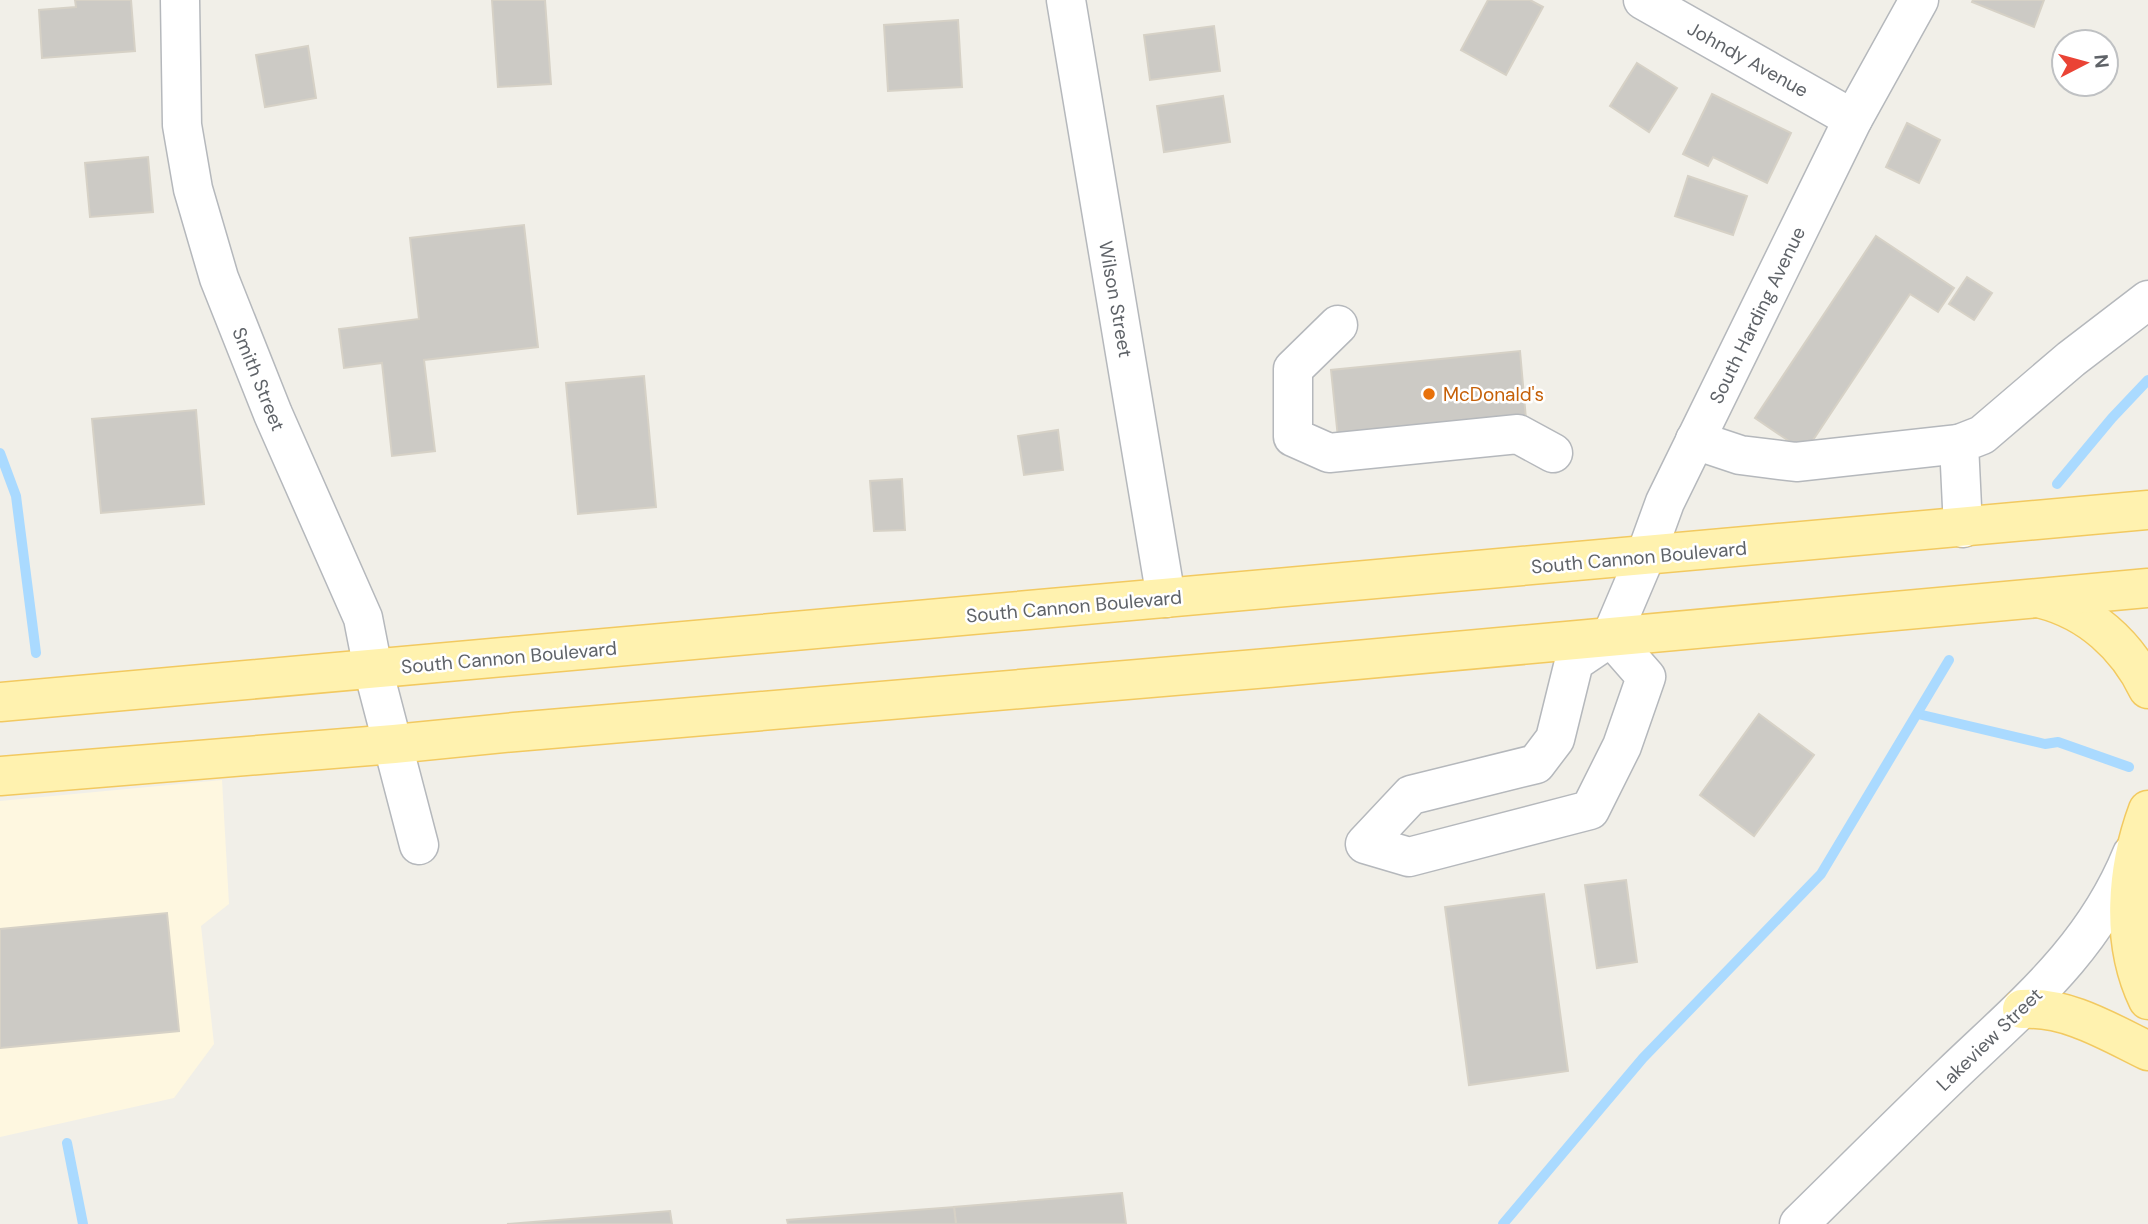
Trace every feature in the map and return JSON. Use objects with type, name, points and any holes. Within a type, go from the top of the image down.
[{"type":"main road","name":"South Cannon Boulevard","points":[[0,702],[2148,510]]},
{"type":"main road","points":[[0,776],[394,744],[2148,588]]},
{"type":"main road","points":[[2036,599],[2066,607],[2093,623],[2122,648],[2148,688]]},
{"type":"main road","points":[[2145,818],[2133,872],[2130,918],[2135,964],[2148,1000]]},
{"type":"main road","points":[[2022,1009],[2052,1012],[2079,1019],[2148,1051]]},
{"type":"street","name":"Smith Street","points":[[180,0],[181,125],[192,189],[219,278],[273,414],[363,618],[373,669],[419,845]]},
{"type":"street","name":"Wilson Street","points":[[1066,0],[1166,598]]},
{"type":"street","name":"Johndy Avenue","points":[[1643,0],[1853,119]]},
{"type":"street","name":"South Harding Avenue","points":[[1611,637],[1665,502],[1853,119],[1919,0]]},
{"type":"street","points":[[1695,440],[1740,455],[1796,461],[1959,444],[1982,435],[2071,359],[2148,300]]},
{"type":"street","points":[[1338,325],[1293,369],[1293,437],[1329,453],[1518,434],[1553,453]]},
{"type":"street","points":[[1959,444],[1963,528]]},
{"type":"street","points":[[1611,637],[1646,677],[1622,746],[1590,810],[1409,857],[1365,844],[1411,795],[1535,764],[1555,739],[1574,662],[1611,637]]},
{"type":"street","name":"Lakeview Street","points":[[1799,1224],[2022,1009],[2067,961],[2094,926],[2116,890],[2145,818]]},
{"type":"shaded area","points":[[222,780],[229,904],[201,926],[214,1044],[174,1098],[0,1137],[0,801]]},
{"type":"building","points":[[75,0],[131,0],[135,51],[42,58],[39,10],[76,7]]},
{"type":"building","points":[[492,0],[545,0],[551,84],[498,87]]},
{"type":"building","points":[[1488,0],[1530,0],[1543,7],[1506,75],[1461,50]]},
{"type":"building","points":[[2044,0],[2034,27],[1972,2]]},
{"type":"building","points":[[958,20],[962,87],[888,91],[884,25]]},
{"type":"building","points":[[1214,26],[1220,71],[1150,80],[1144,35]]},
{"type":"building","points":[[308,46],[316,98],[265,107],[256,55]]},
{"type":"building","points":[[1637,63],[1677,88],[1649,132],[1610,106]]},
{"type":"building","points":[[1712,94],[1791,133],[1767,183],[1713,157],[1708,166],[1683,154]]},
{"type":"building","points":[[1223,96],[1230,142],[1164,152],[1157,106]]},
{"type":"building","points":[[1907,123],[1940,140],[1919,183],[1886,167]]},
{"type":"building","points":[[148,157],[153,212],[90,217],[85,163]]},
{"type":"building","points":[[1688,176],[1747,196],[1733,235],[1675,216]]},
{"type":"building","points":[[524,225],[538,347],[424,360],[435,451],[392,456],[382,363],[344,368],[339,329],[419,319],[410,238]]},
{"type":"building","points":[[1876,236],[1954,288],[1938,312],[1910,294],[1805,452],[1755,418]]},
{"type":"building","points":[[1967,277],[1992,293],[1974,320],[1949,304]]},
{"type":"building","name":"McDonald's","points":[[1520,351],[1526,419],[1338,438],[1331,370]]},
{"type":"building","points":[[644,376],[656,507],[578,514],[566,383]]},
{"type":"building","points":[[196,410],[204,504],[101,513],[92,419]]},
{"type":"building","points":[[1058,430],[1063,470],[1024,475],[1018,436]]},
{"type":"building","points":[[902,479],[905,530],[874,531],[870,481]]},
{"type":"building","points":[[1759,714],[1814,755],[1754,836],[1700,795]]},
{"type":"building","points":[[1626,880],[1637,962],[1597,968],[1585,885]]},
{"type":"building","points":[[1544,894],[1568,1071],[1469,1085],[1445,907]]},
{"type":"building","points":[[167,913],[179,1031],[0,1048],[0,929]]},
{"type":"building","points":[[1122,1193],[1126,1224],[956,1224],[954,1207]]},
{"type":"building","points":[[954,1207],[956,1224],[788,1224],[787,1220]]},
{"type":"building","points":[[670,1211],[672,1224],[507,1224]]},
{"type":"waterway","points":[[2057,484],[2148,380]]},
{"type":"waterway","points":[[0,453],[16,496],[36,653]]},
{"type":"waterway","points":[[1503,1224],[1643,1058],[1821,874],[1949,660]]},
{"type":"waterway","points":[[1918,714],[2045,744],[2058,742],[2129,767]]},
{"type":"waterway","points":[[67,1143],[83,1224]]},
{"type":"place","name":"McDonald's","points":[[1429,394]]}]
